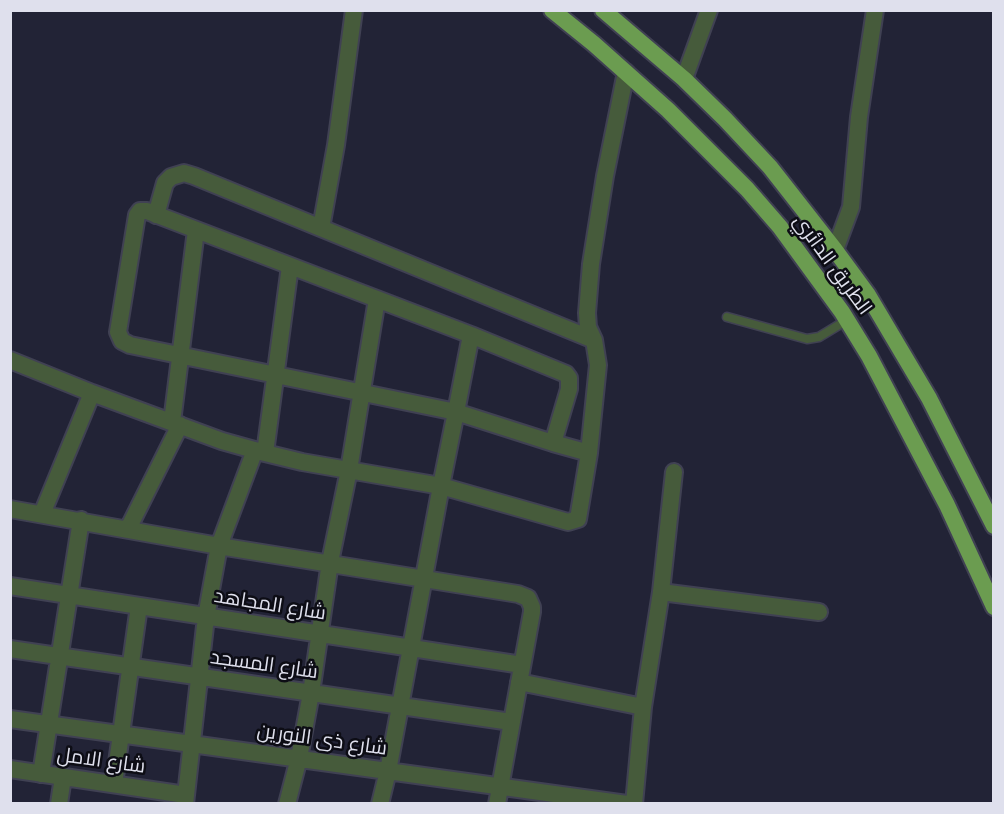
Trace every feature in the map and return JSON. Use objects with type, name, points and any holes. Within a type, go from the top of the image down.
[{"type":"highway","name":"الطريق الدائري","points":[[552,10],[668,110],[747,189],[780,227],[847,320],[874,365],[942,494],[993,608]]},
{"type":"highway","name":"الطريق الدائري","points":[[603,10],[684,79],[770,167],[836,250],[868,295],[928,398],[993,526]]},
{"type":"street","points":[[321,228],[336,145],[354,10]]},
{"type":"street","points":[[684,79],[709,10]]},
{"type":"street","points":[[836,250],[851,207],[859,117],[875,10]]},
{"type":"street","points":[[10,360],[222,441],[349,470],[441,486],[571,522],[578,519],[589,453],[598,366],[594,340],[588,327],[587,313],[591,264],[605,176],[626,72]]},
{"type":"street","points":[[156,215],[165,183],[171,177],[184,173],[594,340]]},
{"type":"street","points":[[554,443],[569,389],[566,374],[471,335],[143,210],[137,215],[119,337],[122,341],[130,345],[180,356],[456,412],[554,443],[589,453]]},
{"type":"street","points":[[128,528],[176,424],[180,356],[196,230]]},
{"type":"street","points":[[185,799],[206,617],[219,546],[260,451],[290,266]]},
{"type":"street","points":[[287,804],[299,758],[311,693],[330,562],[349,470],[377,299]]},
{"type":"street","points":[[380,804],[471,335]]},
{"type":"street","points":[[42,514],[92,393]]},
{"type":"street","points":[[634,804],[643,706],[661,592],[674,472]]},
{"type":"street","points":[[10,509],[128,528],[219,546],[518,594],[528,598],[532,612],[497,804]]},
{"type":"street","points":[[40,774],[81,520]]},
{"type":"street","name":"شارع المجاهد","points":[[10,585],[522,665]]},
{"type":"street","points":[[661,592],[819,612]]},
{"type":"street","points":[[114,784],[139,606]]},
{"type":"street","name":"شارع المسجد","points":[[10,649],[512,722]]},
{"type":"street","points":[[519,682],[643,706]]},
{"type":"street","name":"شارع ذى النورين","points":[[10,719],[627,804]]},
{"type":"street","name":"شارع الامل","points":[[10,769],[114,784],[185,799]]},
{"type":"street","points":[[59,804],[63,777]]},
{"type":"lane","points":[[726,317],[807,339],[819,337],[847,320]]}]
